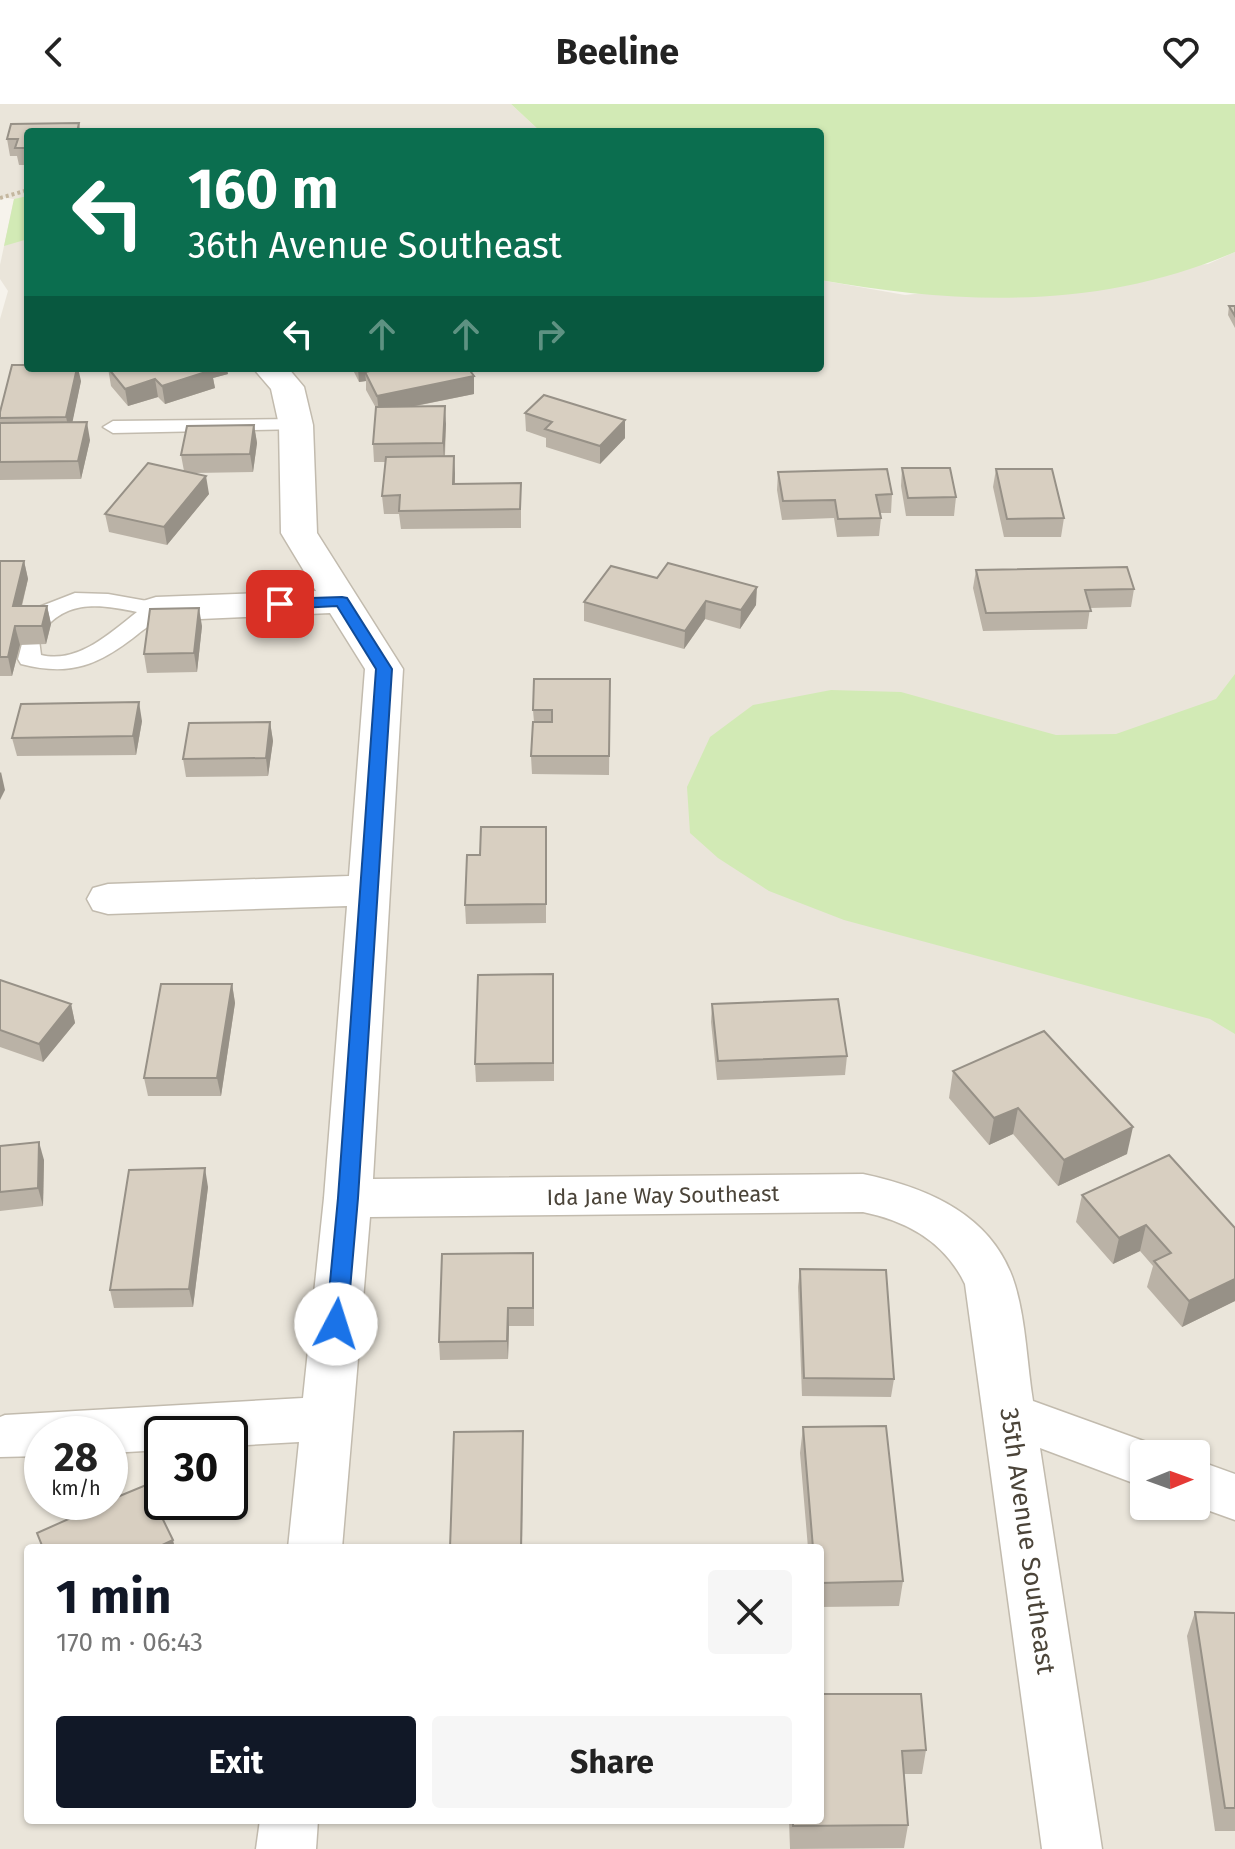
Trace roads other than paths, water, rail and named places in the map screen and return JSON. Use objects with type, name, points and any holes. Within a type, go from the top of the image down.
[{"type":"street","points":[[274,372],[287,387],[296,425],[299,533],[384,669],[348,1198],[315,1544]]},
{"type":"street","points":[[156,609],[342,601]]},
{"type":"street","points":[[108,899],[369,890]]},
{"type":"street","name":"Ida Jane Way Southeast","points":[[348,1198],[863,1193],[919,1207],[964,1240]]},
{"type":"street","name":"35th Avenue Southeast","points":[[964,1240],[980,1261],[990,1284],[1072,1849]]},
{"type":"street","points":[[1010,1415],[1130,1459]]},
{"type":"street","points":[[128,1430],[327,1419]]},
{"type":"street","points":[[1210,1488],[1235,1497]]},
{"type":"street","points":[[286,1849],[289,1824]]},
{"type":"lane","points":[[113,427],[296,425]]},
{"type":"lane","points":[[83,599],[156,609],[98,653],[72,664],[58,665],[29,659],[34,634],[52,608],[83,599]]}]
